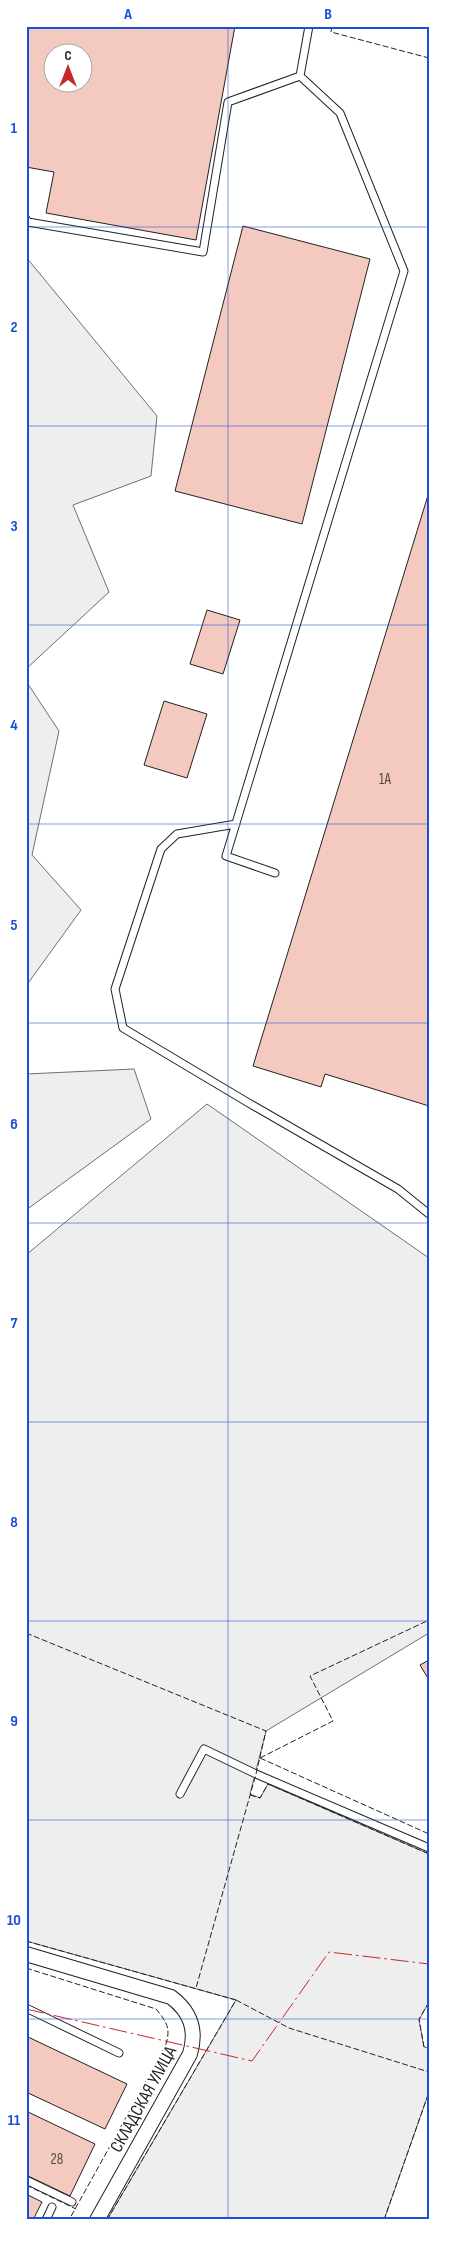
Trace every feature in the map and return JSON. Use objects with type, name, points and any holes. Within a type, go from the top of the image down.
[{"type":"street","name":"СКЛАДСКАЯ УЛИЦА","points":[[26,1954],[171,1997],[183,2006],[193,2030],[194,2041],[190,2054],[96,2220]]},
{"type":"lane","points":[[300,76],[309,26]]},
{"type":"lane","points":[[26,219],[28,222],[203,252],[228,102],[300,76]]},
{"type":"lane","points":[[275,873],[226,856],[404,271],[340,113],[300,76]]},
{"type":"lane","points":[[236,824],[177,834],[160,849],[115,989],[123,1028],[398,1189],[429,1214]]},
{"type":"lane","points":[[180,1794],[204,1750],[429,1848]]},
{"type":"lane","points":[[26,2008],[119,2052]]},
{"type":"lane","points":[[26,2180],[72,2202]]},
{"type":"lane","points":[[46,2220],[52,2207]]},
{"type":"shaded area","points":[[26,257],[157,416],[151,476],[73,505],[109,592],[26,669]]},
{"type":"shaded area","points":[[26,681],[59,731],[32,855],[81,910],[26,986]]},
{"type":"shaded area","points":[[134,1069],[151,1119],[26,1210],[26,1074]]},
{"type":"shaded area","points":[[207,1104],[429,1258],[429,1633],[266,1731],[250,1794],[260,1798],[268,1784],[429,1854],[429,2002],[419,2020],[424,2047],[429,2048],[429,2092],[384,2220],[107,2220],[236,2000],[26,1941],[26,1255]]},
{"type":"building","points":[[26,26],[235,26],[196,240],[46,213],[54,172],[26,167]]},
{"type":"building","points":[[243,226],[370,259],[302,524],[175,491]]},
{"type":"building","points":[[429,492],[429,1106],[325,1074],[321,1087],[253,1066]]},
{"type":"building","points":[[207,610],[240,620],[223,674],[190,664]]},
{"type":"building","points":[[164,701],[207,714],[187,778],[144,765]]},
{"type":"building","points":[[429,1660],[429,1680],[420,1665]]},
{"type":"building","points":[[26,2036],[127,2084],[105,2129],[26,2092]]},
{"type":"building","points":[[26,2111],[95,2144],[70,2196],[26,2175]]},
{"type":"building","points":[[26,2194],[42,2202],[33,2220],[26,2220]]},
{"type":"fence","points":[[332,26],[331,32],[429,58]]},
{"type":"fence","points":[[260,1758],[333,1721],[310,1676],[429,1620]]},
{"type":"fence","points":[[26,1633],[266,1731],[256,1774],[196,1988]]},
{"type":"fence","points":[[260,1758],[429,1834]]},
{"type":"fence","points":[[250,1795],[260,1798],[268,1784],[429,1854]]},
{"type":"fence","points":[[26,1941],[236,2000],[107,2220]]},
{"type":"fence","points":[[26,1968],[156,2009],[163,2018],[168,2031],[165,2047],[69,2220]]},
{"type":"fence","points":[[236,2000],[289,2028],[429,2072]]},
{"type":"fence","points":[[429,2002],[419,2019],[424,2047],[429,2048]]},
{"type":"fence","points":[[384,2220],[429,2092]]},
{"type":"fence","points":[[26,2185],[76,2209]]},
{"type":"power","points":[[26,2009],[252,2061],[329,1952],[429,1964]]}]
